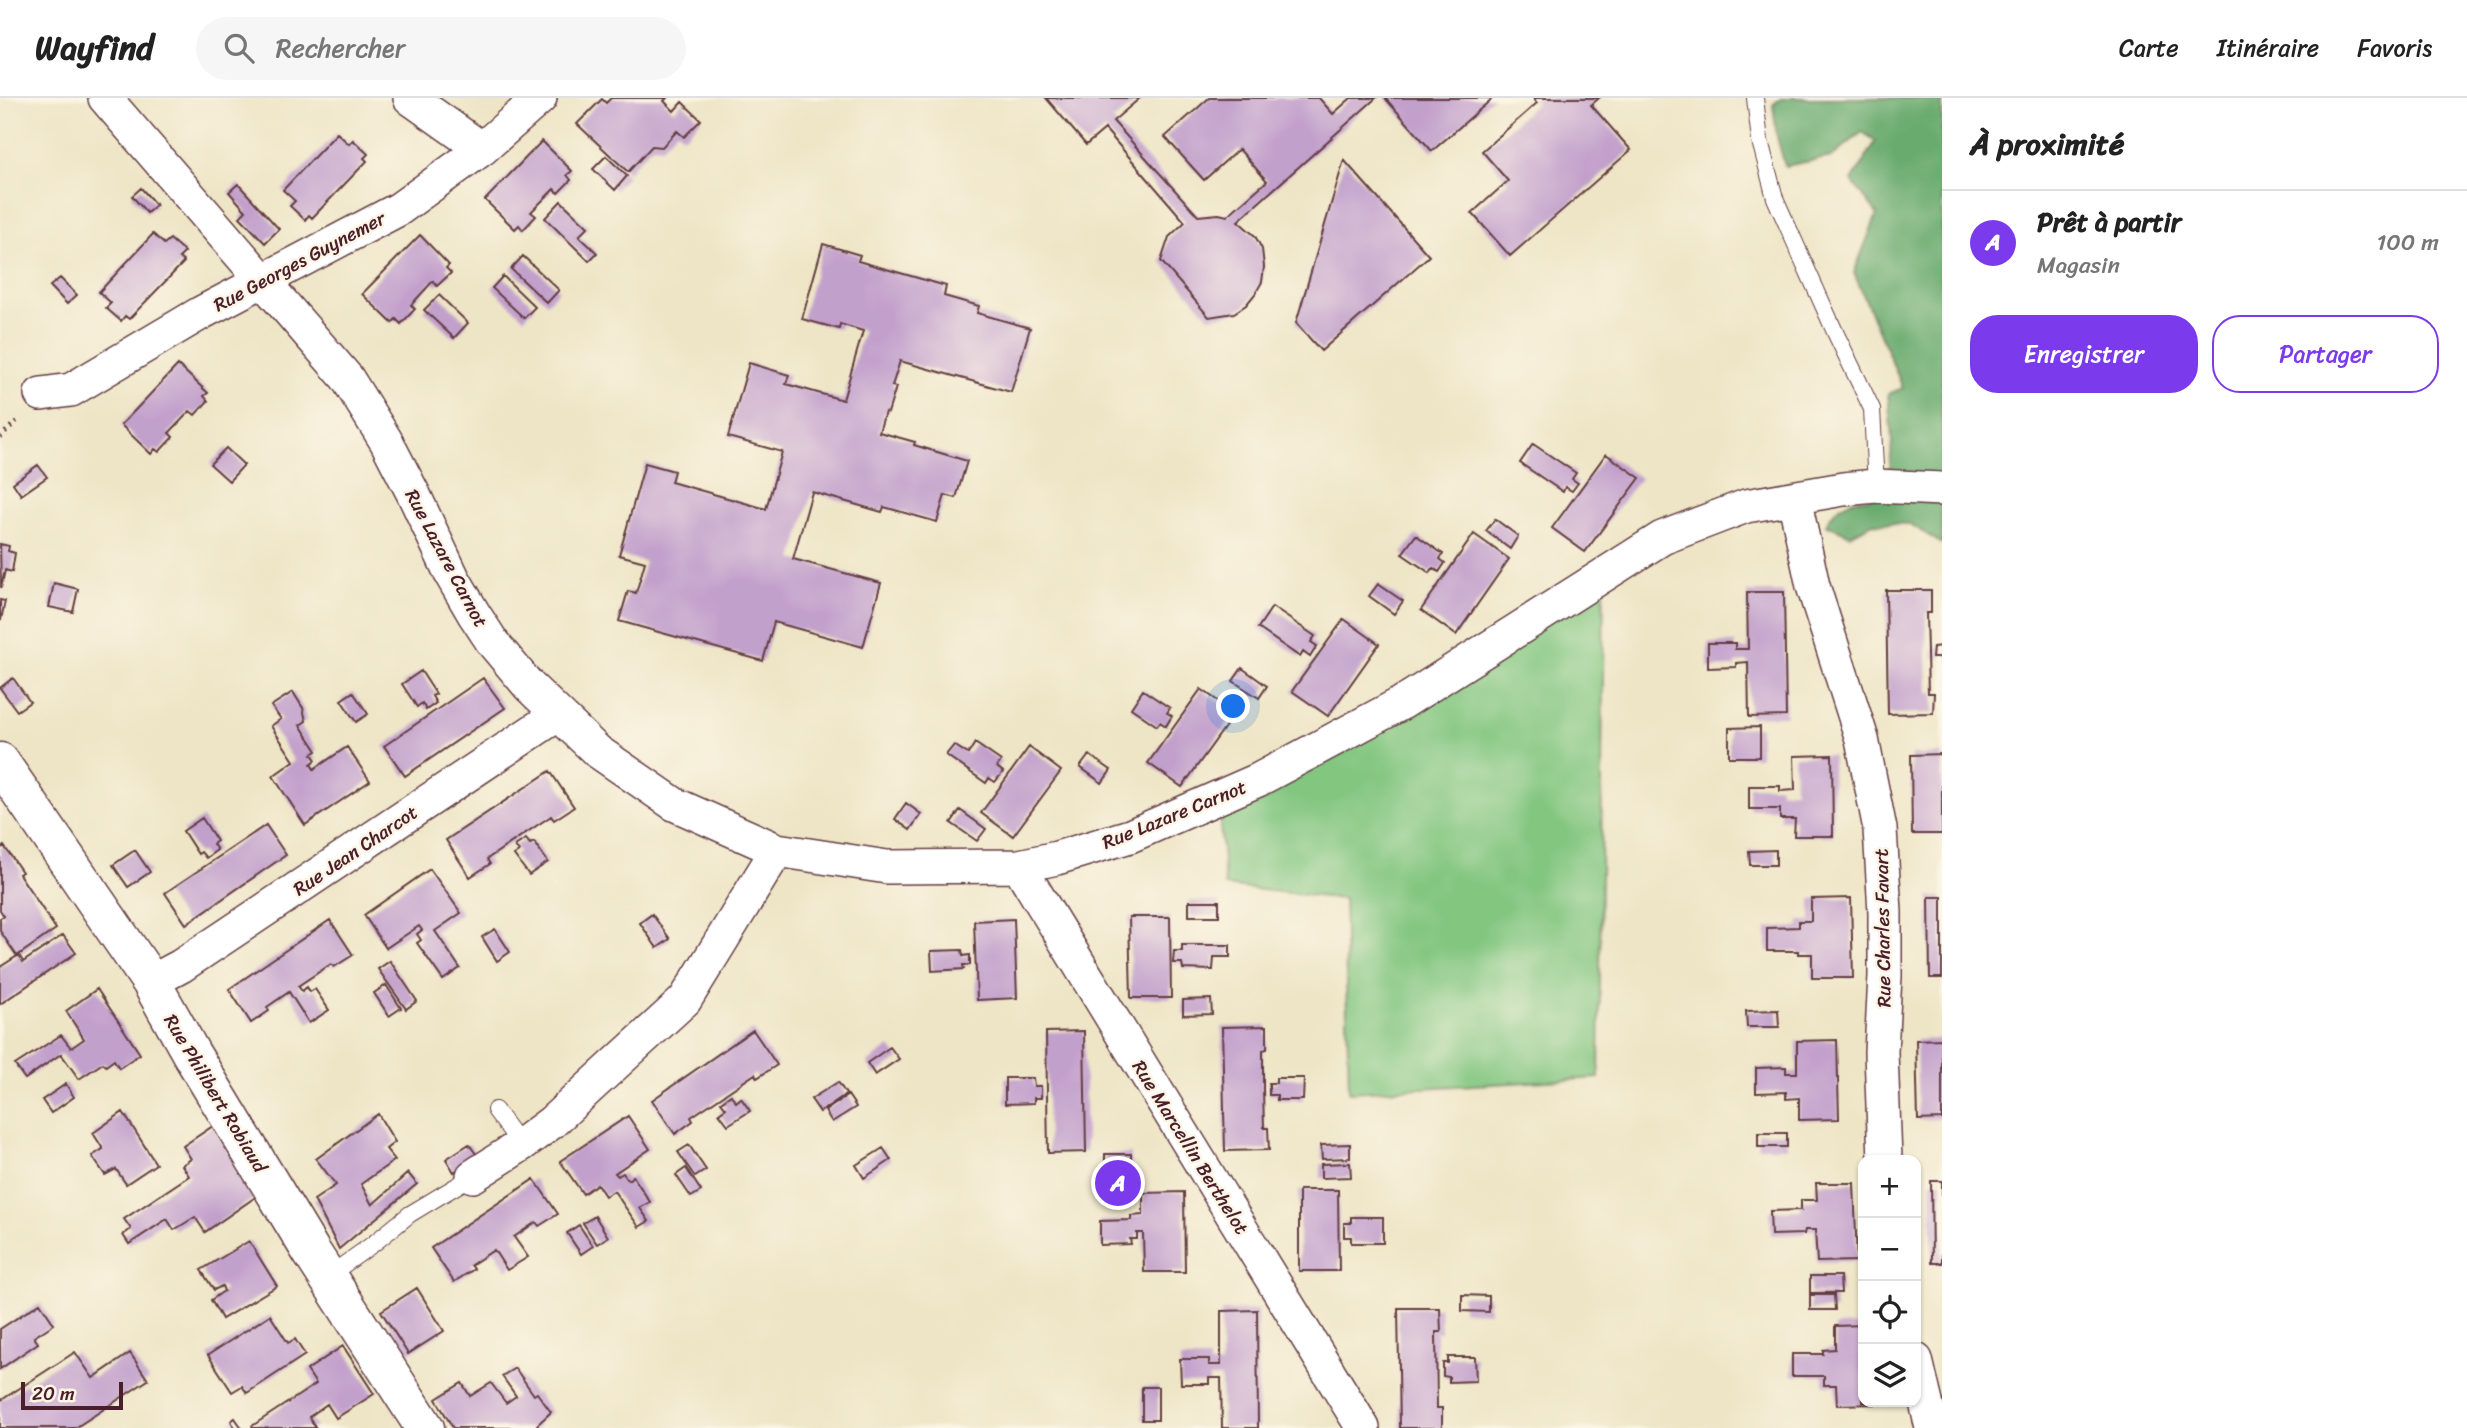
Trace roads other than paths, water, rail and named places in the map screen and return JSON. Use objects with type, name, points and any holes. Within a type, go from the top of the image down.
[{"type":"street","name":"Rue Lazare Carnot","points":[[105,98],[347,377],[386,441],[453,578],[474,614],[493,643],[557,715],[608,760],[674,804],[777,850],[887,867],[1019,866],[1130,836],[1258,780],[1402,703],[1662,538],[1745,506],[1876,486],[1942,489]]},
{"type":"street","points":[[410,98],[482,149]]},
{"type":"street","name":"Rue Georges Guynemer","points":[[41,394],[71,390],[201,313],[399,209],[482,149],[540,98]]},
{"type":"street","name":"Rue Charles Favart","points":[[1794,498],[1813,586],[1862,739],[1880,829],[1885,912],[1881,1052],[1885,1155]]},
{"type":"street","name":"Rue Jean Charcot","points":[[151,982],[181,966],[557,715]]},
{"type":"street","name":"Rue Philibert Robiaud","points":[[0,762],[151,982],[192,1055],[425,1428]]},
{"type":"street","points":[[473,1176],[552,1122],[685,1000],[777,850]]},
{"type":"street","name":"Rue Marcellin Berthelot","points":[[1019,866],[1363,1428]]},
{"type":"street","points":[[1921,1381],[1932,1428]]},
{"type":"lane","points":[[1755,98],[1760,141],[1775,198],[1872,409],[1876,486]]},
{"type":"lane","points":[[495,1110],[521,1145]]},
{"type":"lane","points":[[328,1276],[410,1214],[473,1176]]},
{"type":"place","name":"Prêt à partir","points":[[1118,1183]]}]
